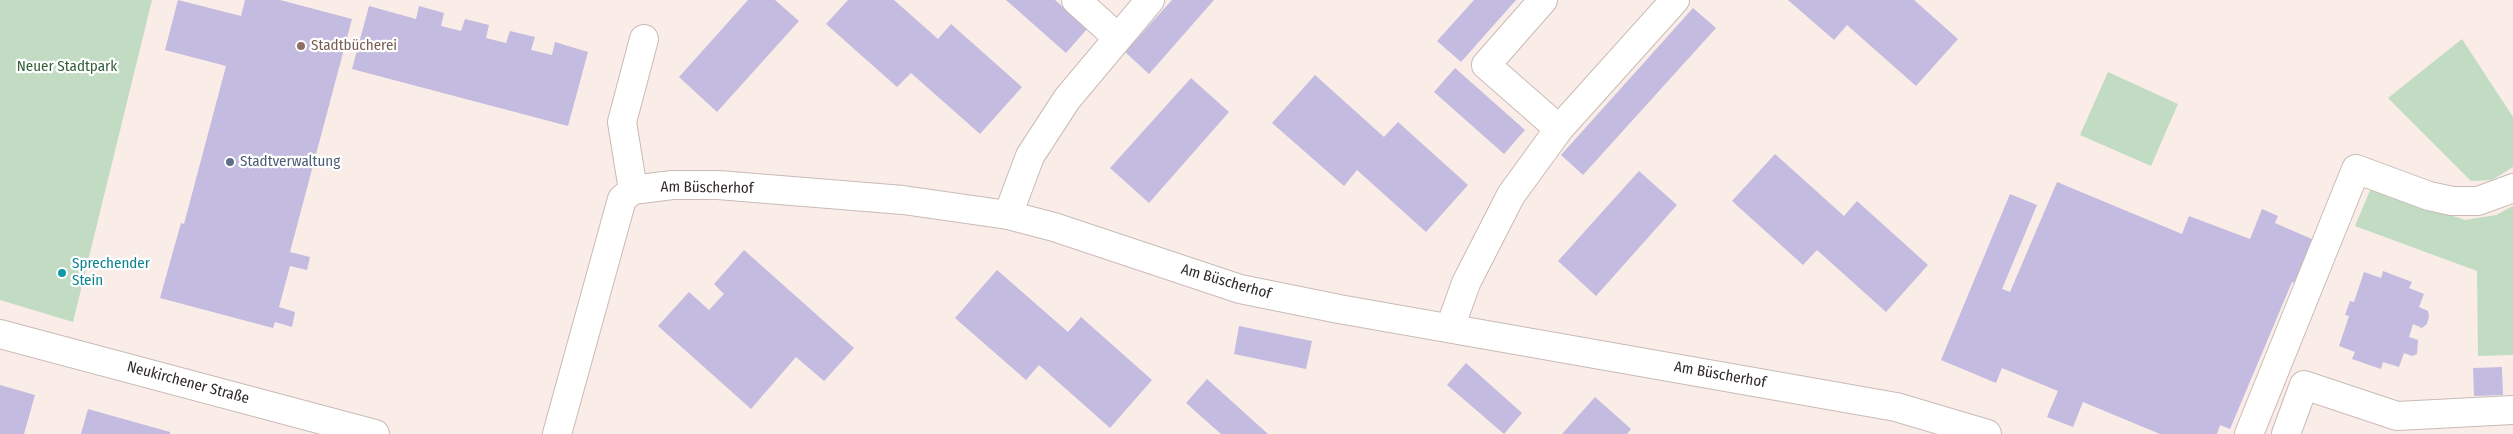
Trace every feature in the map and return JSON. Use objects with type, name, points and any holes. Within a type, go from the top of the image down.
[{"type":"street","points":[[1076,0],[1118,37]]},
{"type":"street","points":[[1008,214],[1030,156],[1067,99],[1150,0]]},
{"type":"street","points":[[1543,0],[1486,65],[1559,129]]},
{"type":"street","points":[[1450,328],[1466,282],[1511,195],[1559,129],[1675,0]]},
{"type":"street","points":[[557,434],[622,199],[634,190],[622,122],[644,39]]},
{"type":"street","points":[[2249,434],[2356,169],[2429,196],[2452,201],[2478,201],[2513,188]]},
{"type":"street","name":"Am Büscherhof","points":[[634,190],[672,185],[718,185],[903,200],[1008,214],[1054,227],[1240,289],[1339,309],[1896,407],[1987,434]]},
{"type":"street","name":"Neukirchener Straße","points":[[0,334],[375,434]]},
{"type":"street","points":[[2286,434],[2304,385],[2397,416],[2513,410]]},
{"type":"green space","name":"Neuer Stadtpark","points":[[0,0],[152,0],[73,322],[0,300]]},
{"type":"green space","points":[[2462,39],[2513,117],[2513,167],[2492,180],[2471,181],[2388,98]]},
{"type":"green space","points":[[2108,72],[2178,104],[2151,166],[2080,135]]},
{"type":"green space","points":[[2371,188],[2465,220],[2496,215],[2513,206],[2513,355],[2478,356],[2477,271],[2355,226]]},
{"type":"building","points":[[178,0],[241,16],[245,0],[280,0],[352,19],[290,252],[310,257],[307,270],[290,266],[279,307],[295,312],[292,327],[275,322],[273,328],[160,298],[181,223],[184,224],[226,66],[165,50]]},
{"type":"building","points":[[748,0],[775,0],[799,21],[717,112],[679,77]]},
{"type":"building","points":[[848,0],[894,0],[938,39],[951,24],[1022,87],[980,134],[911,73],[897,87],[826,24]]},
{"type":"building","points":[[1006,0],[1055,0],[1087,29],[1066,53]]},
{"type":"building","points":[[1172,0],[1214,0],[1149,74],[1125,52]]},
{"type":"building","points":[[1474,0],[1516,0],[1461,62],[1437,41]]},
{"type":"building","points":[[1788,0],[1914,0],[1958,39],[1916,86],[1847,25],[1834,40]]},
{"type":"building","points":[[369,6],[416,19],[419,6],[444,13],[441,26],[461,31],[465,19],[489,25],[486,38],[506,43],[510,31],[535,37],[531,50],[552,55],[555,42],[588,52],[568,126],[352,69]]},
{"type":"building","points":[[1693,8],[1716,28],[1583,175],[1561,155]]},
{"type":"building","points":[[1455,68],[1525,130],[1504,154],[1434,92]]},
{"type":"building","points":[[1315,75],[1384,137],[1398,122],[1468,185],[1426,232],[1357,170],[1344,186],[1272,123]]},
{"type":"building","points":[[1191,78],[1229,112],[1149,203],[1110,168]]},
{"type":"building","points":[[1775,154],[1844,216],[1857,201],[1928,265],[1886,312],[1817,250],[1803,265],[1732,201]]},
{"type":"building","points":[[1639,171],[1677,205],[1596,296],[1558,261]]},
{"type":"building","points":[[2057,182],[2182,234],[2189,216],[2250,239],[2262,209],[2278,216],[2275,223],[2314,240],[2296,284],[2292,282],[2230,429],[2220,425],[2217,434],[2160,434],[2083,402],[2073,427],[2047,417],[2058,391],[2002,368],[1996,383],[1941,360],[2010,194],[2037,205],[2002,289],[2010,292]]},
{"type":"building","points":[[744,250],[854,348],[824,381],[796,357],[751,409],[658,326],[689,292],[709,310],[724,294],[714,284]]},
{"type":"building","points":[[997,270],[1068,332],[1081,317],[1152,380],[1110,428],[1039,365],[1026,380],[955,318]]},
{"type":"building","points":[[2383,271],[2412,282],[2409,288],[2424,294],[2419,307],[2428,311],[2429,316],[2427,324],[2422,328],[2413,324],[2409,337],[2418,340],[2417,354],[2412,356],[2404,353],[2399,367],[2383,362],[2381,369],[2352,359],[2355,352],[2339,346],[2349,316],[2345,315],[2350,301],[2354,302],[2364,272],[2381,278]]},
{"type":"building","points":[[1239,326],[1312,341],[1306,369],[1234,354]]},
{"type":"building","points":[[1466,363],[1522,413],[1504,434],[1447,385]]},
{"type":"building","points":[[2502,367],[2503,395],[2474,396],[2473,368]]},
{"type":"building","points":[[1207,379],[1268,434],[1221,434],[1186,403]]},
{"type":"building","points":[[0,385],[35,395],[24,434],[0,434]]},
{"type":"building","points":[[1595,397],[1631,429],[1627,434],[1562,434]]},
{"type":"building","points":[[88,409],[170,432],[170,434],[81,434]]},
{"type":"place","name":"Stadtbücherei","points":[[301,46]]},
{"type":"place","name":"Stadtverwaltung","points":[[230,162]]},
{"type":"place","name":"Sprechender Stein","points":[[62,273]]}]
